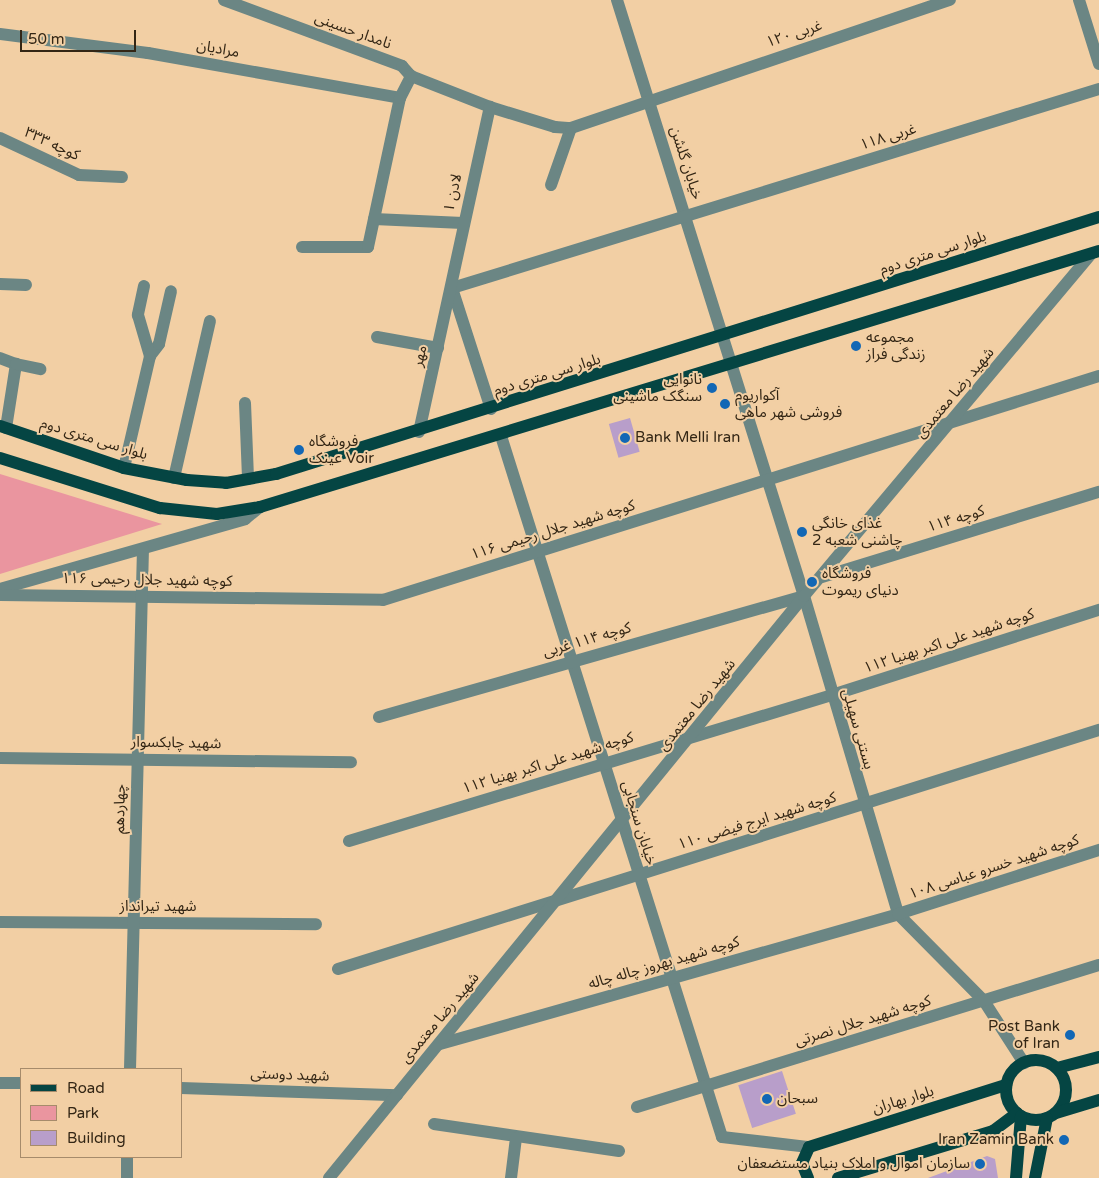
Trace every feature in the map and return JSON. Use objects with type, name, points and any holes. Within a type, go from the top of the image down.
[{"type":"main road","name":"بلوار سی متری دوم","points":[[3,427],[124,468],[174,478],[226,483],[248,479],[324,462],[723,338],[1099,218]]},
{"type":"main road","points":[[0,458],[160,508],[217,514],[260,507],[501,436],[1095,252]]},
{"type":"main road","points":[[1057,1068],[1099,1057]]},
{"type":"main road","points":[[1016,1178],[1019,1115],[1009,1103],[1006,1085],[1016,1068],[1024,1063],[1041,1060],[1057,1068],[1067,1086],[1064,1101],[1051,1116],[1036,1178]]},
{"type":"main road","name":"بلوار بهاران","points":[[809,1147],[1006,1085]]},
{"type":"main road","points":[[838,1178],[994,1131],[1019,1115],[1051,1116],[1097,1103]]},
{"type":"main road","points":[[808,1178],[802,1163],[809,1147]]},
{"type":"street","name":"نامدار حسینی","points":[[224,0],[402,66],[411,76],[490,107],[555,127],[571,128]]},
{"type":"street","name":"خیابان گلشن","points":[[617,0],[731,364]]},
{"type":"street","name":"۱۲۰ غربی","points":[[571,128],[648,100],[950,0]]},
{"type":"street","points":[[1079,0],[1099,64]]},
{"type":"street","name":"مرادیان","points":[[0,34],[148,53],[400,98]]},
{"type":"street","points":[[302,247],[368,247],[400,98],[411,76]]},
{"type":"street","name":"۱۱۸ غربی","points":[[452,288],[1099,89]]},
{"type":"street","name":"لادن ۱","points":[[452,288],[463,223],[490,107]]},
{"type":"street","points":[[551,185],[571,128]]},
{"type":"street","name":"کوچه ۳۳۳","points":[[0,138],[79,175],[122,177]]},
{"type":"street","points":[[374,219],[463,223]]},
{"type":"street","name":"شهید رضا معتمدی","points":[[329,1178],[692,737],[804,596],[1095,252]]},
{"type":"street","points":[[0,284],[26,285]]},
{"type":"street","points":[[144,286],[138,314],[150,356]]},
{"type":"street","points":[[452,288],[491,410]]},
{"type":"street","name":"مهر","points":[[419,432],[452,288]]},
{"type":"street","points":[[124,468],[150,356],[159,344],[171,291]]},
{"type":"street","points":[[174,478],[210,321]]},
{"type":"street","points":[[377,337],[438,348]]},
{"type":"street","points":[[0,358],[16,364],[40,369]]},
{"type":"street","points":[[3,427],[16,364]]},
{"type":"street","name":"بستنی سهیلی","points":[[731,364],[804,596],[898,914],[984,1001],[1024,1063]]},
{"type":"street","name":"کوچه شهید جلال رحیمی ۱۱۶","points":[[0,595],[383,600],[1099,376]]},
{"type":"street","points":[[245,403],[248,479]]},
{"type":"street","name":"خیابان سنجابی","points":[[501,436],[703,1086],[722,1136],[809,1147]]},
{"type":"street","name":"کوچه ۱۱۴","points":[[822,577],[1099,492]]},
{"type":"street","points":[[0,589],[245,520],[260,507]]},
{"type":"street","name":"چهاردهم","points":[[130,1068],[143,549]]},
{"type":"street","name":"کوچه ۱۱۴ غربی","points":[[379,717],[804,596]]},
{"type":"street","name":"کوچه شهید علی اکبر بهنیا ۱۱۲","points":[[349,841],[602,762],[832,695],[1099,610]]},
{"type":"street","name":"کوچه شهید ایرج فیضی ۱۱۰","points":[[338,969],[555,904],[638,875],[1099,730]]},
{"type":"street","name":"شهید چابکسوار","points":[[0,758],[137,758],[350,762]]},
{"type":"street","name":"کوچه شهید خسرو عباسی ۱۰۸","points":[[898,914],[1099,850]]},
{"type":"street","name":"کوچه شهید بهروز چاله چاله","points":[[440,1044],[670,977],[898,914]]},
{"type":"street","name":"شهید تیرانداز","points":[[0,922],[316,924]]},
{"type":"street","name":"کوچه شهید جلال نصرتی","points":[[637,1107],[1099,965]]},
{"type":"street","points":[[0,1083],[20,1083]]},
{"type":"street","name":"شهید دوستی","points":[[182,1088],[397,1095]]},
{"type":"street","points":[[434,1124],[516,1138],[619,1151]]},
{"type":"street","points":[[511,1178],[516,1138]]},
{"type":"street","points":[[127,1158],[127,1178]]},
{"type":"green space","points":[[0,474],[162,524],[0,574]]},
{"type":"building","name":"Bank Melli Iran","points":[[630,418],[640,452],[618,458],[609,424]]},
{"type":"building","name":"سبحان","points":[[782,1071],[796,1114],[752,1128],[738,1085]]},
{"type":"building","name":"سازمان اموال و املاک بنیاد مستضعفان","points":[[987,1156],[995,1159],[998,1178],[928,1178]]},
{"type":"place","name":"مجموعه زندگی فراز","points":[[856,346]]},
{"type":"place","name":"نانوایی سنگک ماشینی","points":[[712,388]]},
{"type":"place","name":"آکواریوم فروشی شهر ماهی","points":[[725,404]]},
{"type":"place","name":"Bank Melli Iran","points":[[625,438]]},
{"type":"place","name":"فروشگاه عینک Voir","points":[[299,450]]},
{"type":"place","name":"غذای خانگی چاشنی شعبه 2","points":[[802,532]]},
{"type":"place","name":"فروشگاه دنیای ریموت","points":[[812,582]]},
{"type":"place","name":"Post Bank of Iran","points":[[1070,1035]]},
{"type":"place","name":"سبحان","points":[[767,1099]]},
{"type":"place","name":"Iran Zamin Bank","points":[[1064,1140]]},
{"type":"place","name":"سازمان اموال و املاک بنیاد مستضعفان","points":[[980,1164]]}]
